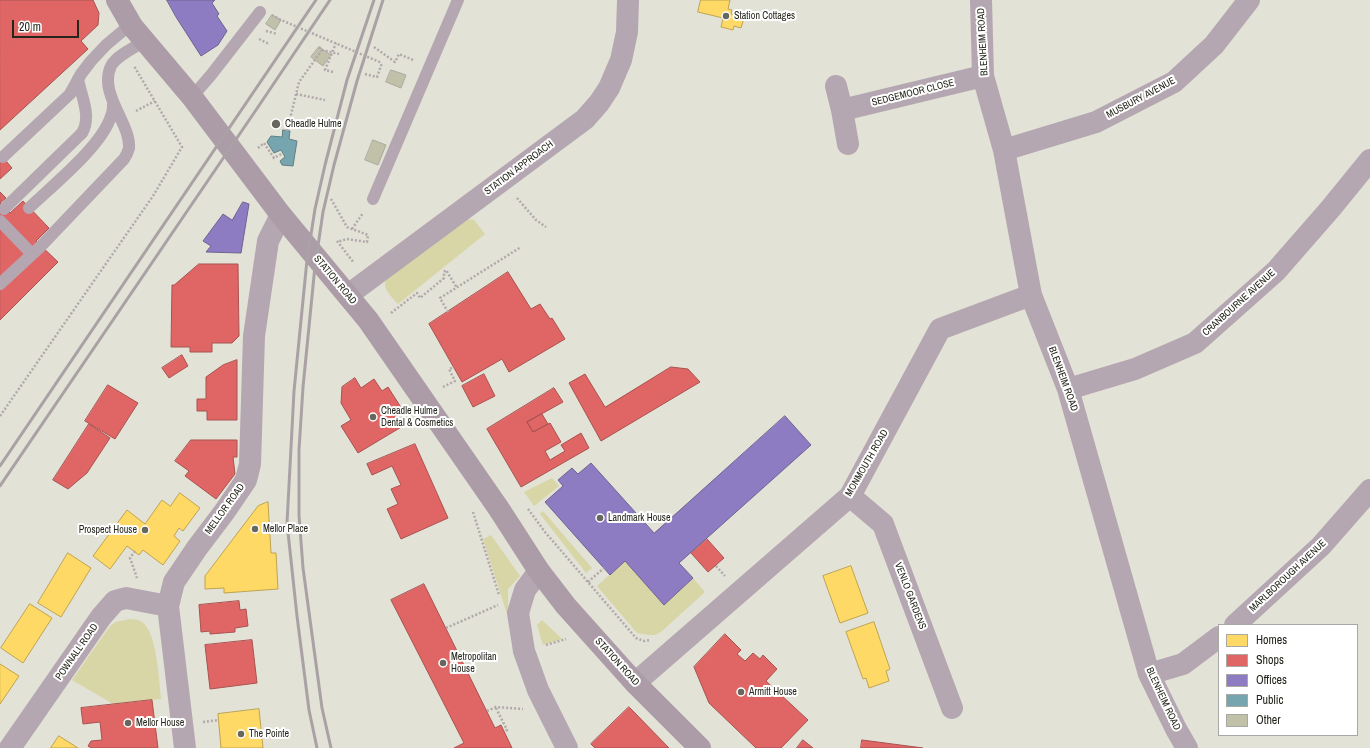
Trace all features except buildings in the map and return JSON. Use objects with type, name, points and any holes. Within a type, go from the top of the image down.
[{"type":"main road","name":"STATION ROAD","points":[[117,0],[138,32],[192,97],[281,215],[368,320],[540,571],[566,606],[635,683],[700,748]]},
{"type":"street","name":"STATION APPROACH","points":[[348,295],[585,119],[599,103],[621,60],[627,32],[628,0]]},
{"type":"street","name":"BLENHEIM ROAD","points":[[981,0],[983,76],[1004,150],[1031,295],[1068,389],[1150,674],[1176,729],[1187,748]]},
{"type":"street","name":"MUSBURY AVENUE","points":[[1004,150],[1096,122],[1174,82],[1214,45],[1249,0]]},
{"type":"street","name":"SEDGEMOOR CLOSE","points":[[842,110],[983,76]]},
{"type":"street","points":[[836,86],[848,144]]},
{"type":"street","name":"CRANBOURNE AVENUE","points":[[1068,389],[1135,369],[1195,343],[1276,271],[1331,208],[1370,160]]},
{"type":"street","name":"MELLOR ROAD","points":[[185,748],[168,606],[174,582],[197,548],[226,511],[246,480],[250,464],[254,336],[268,241],[281,215]]},
{"type":"street","name":"MONMOUTH ROAD","points":[[635,683],[850,496],[940,329],[1031,295]]},
{"type":"street","name":"MARLBOROUGH AVENUE","points":[[1236,624],[1321,546],[1370,490]]},
{"type":"street","name":"VENLO GARDENS","points":[[850,496],[883,524],[952,708]]},
{"type":"street","points":[[540,571],[525,590],[518,613],[524,651],[538,690],[567,748]]},
{"type":"street","name":"POWNALL ROAD","points":[[10,748],[100,618],[116,601],[126,598],[168,606]]},
{"type":"street","points":[[1150,674],[1183,664],[1218,638]]},
{"type":"lane","points":[[373,199],[458,0]]},
{"type":"lane","points":[[192,97],[266,13]]},
{"type":"lane","points":[[0,284],[41,246],[117,168],[129,150],[129,140],[113,104],[108,78],[111,66],[126,53],[138,32]]},
{"type":"lane","points":[[3,157],[70,94],[78,79],[91,61],[106,45],[138,32]]},
{"type":"lane","points":[[2,211],[82,133],[86,127],[87,117],[85,105],[78,79]]},
{"type":"lane","points":[[29,208],[96,143],[112,115],[113,104]]},
{"type":"lane","points":[[0,221],[32,254]]},
{"type":"path","points":[[266,13],[382,63],[377,77],[365,74]]},
{"type":"path","points":[[334,72],[325,70],[336,43]]},
{"type":"path","points":[[319,47],[322,50],[339,54]]},
{"type":"path","points":[[374,47],[394,62],[399,54],[430,66]]},
{"type":"path","points":[[287,131],[299,82],[322,50]]},
{"type":"path","points":[[0,416],[153,196],[182,148],[126,53]]},
{"type":"path","points":[[296,94],[325,100]]},
{"type":"path","points":[[264,143],[274,158],[283,153]]},
{"type":"path","points":[[502,181],[536,220],[546,227]]},
{"type":"path","points":[[331,199],[347,227],[368,235],[367,242],[347,239],[337,241],[380,296],[394,318]]},
{"type":"path","points":[[448,312],[440,298],[521,247]]},
{"type":"path","points":[[390,313],[417,294],[420,298],[444,278],[444,272],[446,270],[457,288]]},
{"type":"path","points":[[443,387],[455,381],[449,369],[454,367]]},
{"type":"path","points":[[438,381],[447,394]]},
{"type":"path","points":[[527,508],[545,532],[636,638],[644,641],[656,640]]},
{"type":"path","points":[[716,566],[723,574]]},
{"type":"path","points":[[588,582],[604,568]]},
{"type":"path","points":[[446,628],[502,604]]},
{"type":"path","points":[[487,711],[496,707],[531,710],[545,704]]},
{"type":"path","points":[[496,707],[506,730],[504,731]]},
{"type":"shaded area","points":[[465,219],[474,220],[485,234],[398,304],[386,290],[386,280]]},
{"type":"shaded area","points":[[552,478],[559,486],[534,506],[524,492]]},
{"type":"shaded area","points":[[543,511],[592,568],[586,573],[540,514]]},
{"type":"shaded area","points":[[491,535],[520,576],[508,589],[508,617],[483,539]]},
{"type":"shaded area","points":[[625,561],[664,605],[693,578],[705,592],[661,632],[655,635],[637,633],[597,586]]},
{"type":"shaded area","points":[[130,619],[142,622],[147,627],[151,636],[158,669],[161,699],[113,704],[72,680],[110,626],[116,622]]},
{"type":"shaded area","points":[[542,620],[562,639],[543,645],[537,625]]},
{"type":"railway","points":[[0,466],[316,0]]},
{"type":"railway","points":[[0,486],[330,0]]},
{"type":"railway","points":[[317,748],[309,710],[287,523],[294,391],[307,260],[315,209],[347,80],[374,0]]},
{"type":"railway","points":[[331,748],[322,708],[303,568],[299,515],[299,450],[303,387],[315,266],[323,212],[357,81],[383,0]]},
{"type":"place","name":"Station Cottages","points":[[726,16]]},
{"type":"place","name":"Cheadle Hulme","points":[[276,124]]},
{"type":"place","name":"Cheadle Hulme Dental & Cosmetics","points":[[373,417]]},
{"type":"place","name":"Landmark House","points":[[600,518]]},
{"type":"place","name":"Mellor Place","points":[[255,529]]},
{"type":"place","name":"Prospect House","points":[[145,530]]},
{"type":"place","name":"Metropolitan House","points":[[443,663]]},
{"type":"place","name":"Armitt House","points":[[741,692]]},
{"type":"place","name":"Mellor House","points":[[128,723]]},
{"type":"place","name":"The Pointe","points":[[241,734]]}]
